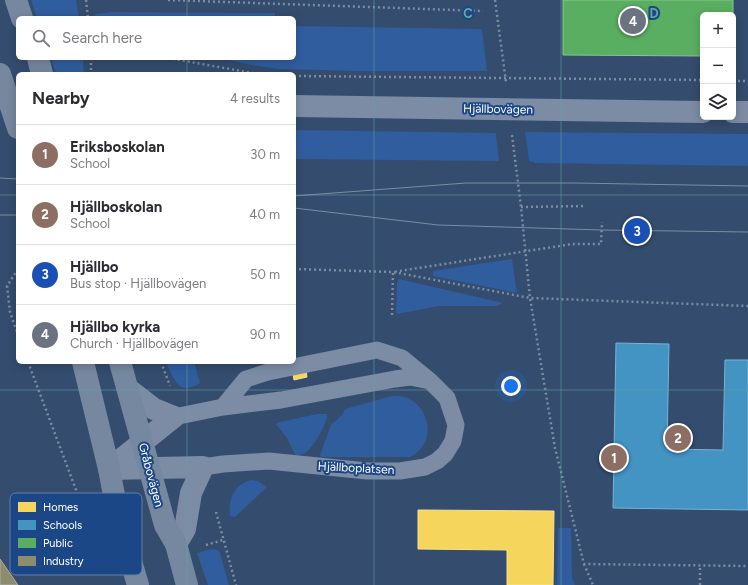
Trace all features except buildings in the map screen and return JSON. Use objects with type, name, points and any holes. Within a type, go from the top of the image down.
[{"type":"main road","points":[[16,0],[21,16]]},
{"type":"main road","points":[[0,74],[16,122]]},
{"type":"main road","points":[[83,364],[114,493]]},
{"type":"main road","name":"Gråbovägen","points":[[121,364],[165,525],[176,544],[187,585]]},
{"type":"main road","points":[[135,575],[138,585]]},
{"type":"street","points":[[0,100],[16,100]]},
{"type":"street","name":"Hjällbovägen","points":[[296,106],[700,112]]},
{"type":"street","points":[[736,112],[748,112]]},
{"type":"street","points":[[109,469],[174,417],[154,409],[128,389]]},
{"type":"street","points":[[176,544],[185,529],[190,493],[203,467]]},
{"type":"street","name":"Hjällboplatsen","points":[[109,469],[203,467]]},
{"type":"lane","name":"Hjällboplatsen","points":[[203,467],[269,461],[367,471],[400,471],[425,467],[437,461],[445,454],[453,441],[456,425],[447,398],[430,381],[402,358],[377,350],[268,372],[246,380],[223,407]]},
{"type":"lane","points":[[174,417],[223,407],[281,400],[395,379],[410,377],[430,381]]},
{"type":"path","points":[[86,0],[88,16]]},
{"type":"path","points":[[168,0],[483,11]]},
{"type":"path","points":[[495,0],[507,89]]},
{"type":"path","points":[[91,60],[91,72]]},
{"type":"path","points":[[179,60],[247,72]]},
{"type":"path","points":[[296,76],[700,80]]},
{"type":"path","points":[[736,81],[748,81]]},
{"type":"path","points":[[512,128],[530,298],[556,448],[584,564],[593,585]]},
{"type":"path","points":[[521,207],[585,206]]},
{"type":"path","points":[[393,272],[572,244],[601,244],[602,222]]},
{"type":"path","points":[[296,269],[393,272],[530,298],[748,306]]},
{"type":"path","points":[[16,272],[8,286],[10,312],[16,329]]},
{"type":"path","points":[[392,315],[393,272]]},
{"type":"path","points":[[29,364],[77,493]]},
{"type":"path","points":[[584,564],[748,566]]},
{"type":"path","points":[[700,565],[700,585]]},
{"type":"shaded area","points":[[31,0],[76,0],[79,16],[36,16]]},
{"type":"shaded area","points":[[111,12],[275,13],[275,16],[94,16],[95,14]]},
{"type":"shaded area","points":[[296,26],[482,29],[487,71],[359,71],[278,69],[228,60],[296,60]]},
{"type":"shaded area","points":[[52,60],[83,60],[84,72],[55,72]]},
{"type":"shaded area","points":[[296,130],[496,133],[499,161],[296,159]]},
{"type":"shaded area","points":[[525,132],[748,134],[748,166],[535,163],[529,161]]},
{"type":"shaded area","points":[[512,259],[517,293],[433,276],[433,271]]},
{"type":"shaded area","points":[[399,279],[503,303],[496,306],[439,306],[397,314],[397,283]]},
{"type":"shaded area","points":[[167,364],[195,364],[200,383],[193,387],[187,388],[182,387],[174,380]]},
{"type":"shaded area","points":[[392,396],[404,397],[414,402],[422,410],[426,419],[428,430],[426,440],[420,450],[410,457],[321,457],[320,455],[331,425],[342,415],[345,409]]},
{"type":"shaded area","points":[[317,414],[327,414],[323,429],[316,441],[305,453],[296,456],[287,438],[276,424]]},
{"type":"shaded area","points":[[251,480],[258,481],[267,487],[236,516],[230,516],[230,504],[233,494],[240,485]]},
{"type":"shaded area","points":[[558,528],[571,528],[572,578],[575,585],[557,585]]},
{"type":"shaded area","points":[[212,549],[217,550],[220,553],[229,585],[208,585],[197,553]]},
{"type":"tram line","points":[[0,178],[16,179]]},
{"type":"tram line","points":[[296,196],[466,183],[748,186]]},
{"type":"tram line","points":[[296,208],[438,225],[602,230],[748,232]]},
{"type":"tram line","points":[[0,215],[16,215]]},
{"type":"place","name":"Hjällbo kyrka","points":[[633,21]]},
{"type":"place","name":"Hjällbo","points":[[637,231]]},
{"type":"place","name":"Hjällboskolan","points":[[678,438]]},
{"type":"place","name":"Eriksboskolan","points":[[614,458]]}]
